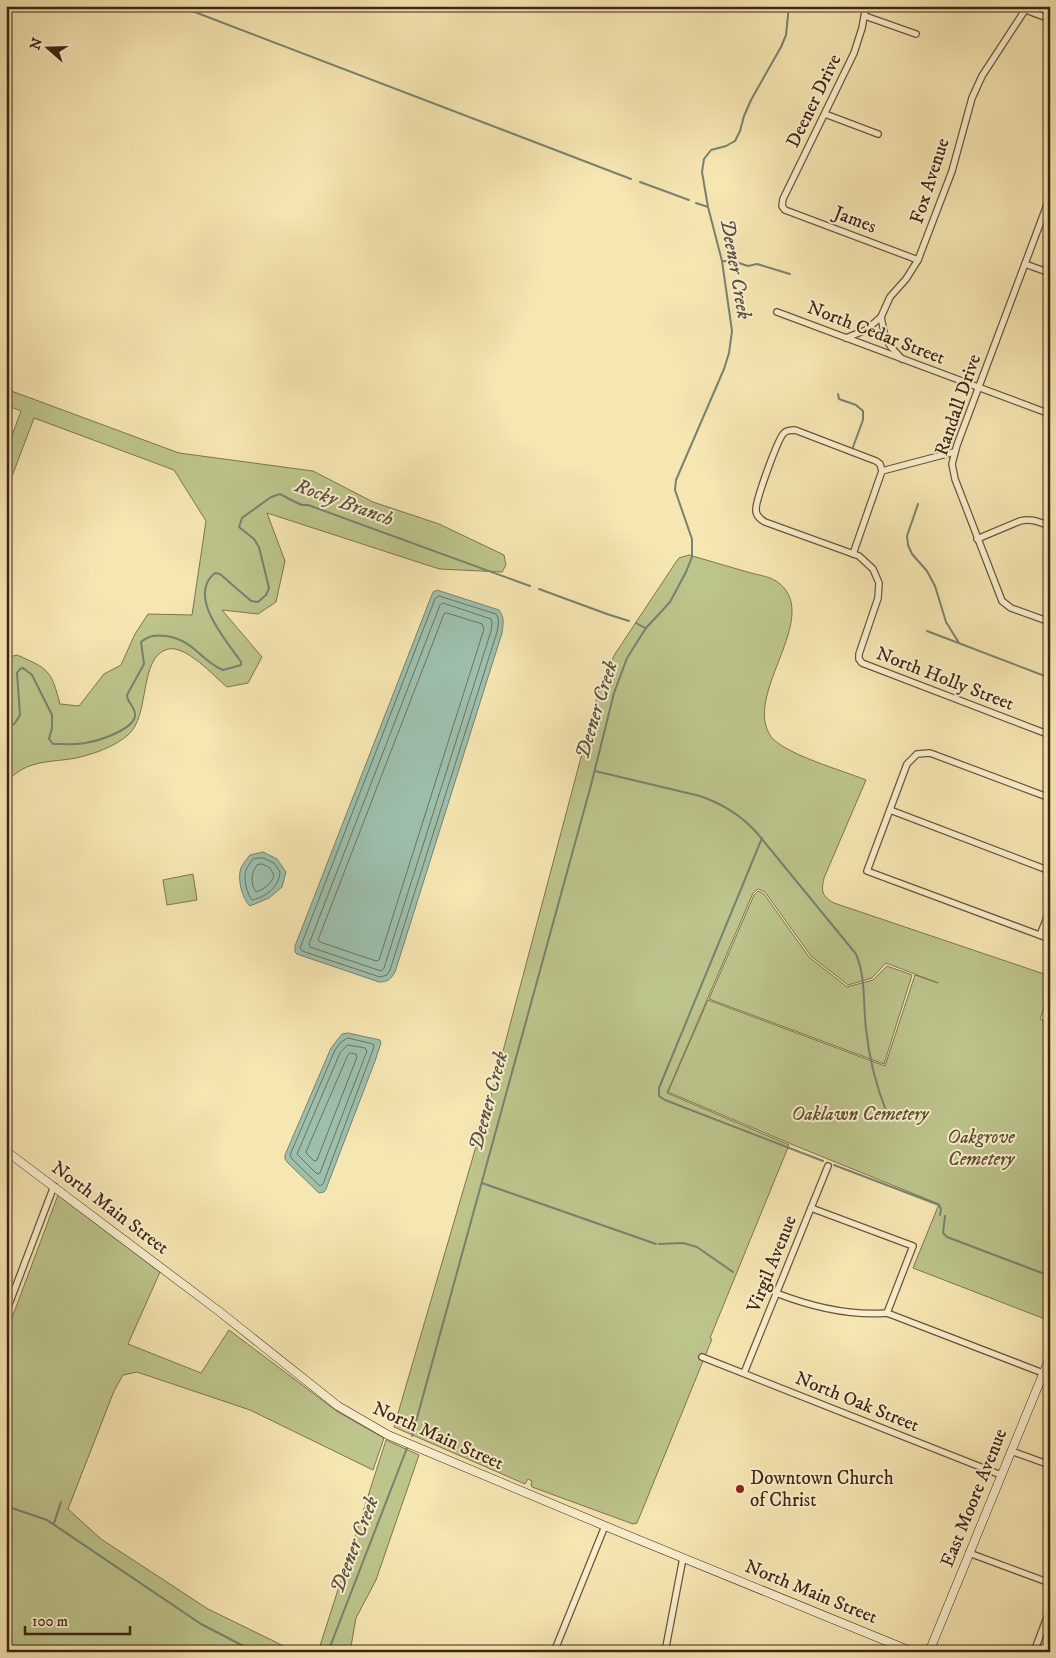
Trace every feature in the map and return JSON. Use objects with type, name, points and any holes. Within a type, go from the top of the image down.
[{"type":"street","name":"Deener Drive","points":[[782,206],[783,199],[854,53],[865,16],[866,6]]},
{"type":"street","points":[[1015,6],[1050,19]]},
{"type":"street","name":"Fox Avenue","points":[[881,318],[890,297],[906,279],[918,260],[952,171],[972,98],[982,76],[1025,10]]},
{"type":"street","points":[[865,16],[916,34]]},
{"type":"street","points":[[825,114],[878,134]]},
{"type":"street","name":"Randall Drive","points":[[1050,198],[954,452],[952,470],[1002,601],[1012,608],[1050,622]]},
{"type":"street","name":"James","points":[[782,206],[785,210],[918,260]]},
{"type":"street","points":[[1025,264],[1050,273]]},
{"type":"street","name":"North Cedar Street","points":[[777,312],[1050,414]]},
{"type":"street","points":[[846,338],[866,330],[881,318],[885,337],[902,359]]},
{"type":"street","points":[[795,430],[876,461],[880,464],[882,471],[853,554],[765,522],[756,514],[756,503],[777,443],[784,432],[795,430]]},
{"type":"street","points":[[882,471],[954,452]]},
{"type":"street","points":[[977,539],[1027,519],[1050,526]]},
{"type":"street","name":"North Holly Street","points":[[853,554],[865,560],[874,569],[879,583],[878,598],[859,654],[859,659],[862,663],[1050,735]]},
{"type":"street","points":[[1050,798],[930,753],[916,754],[907,764],[866,871],[1050,939]]},
{"type":"street","points":[[890,810],[1050,871]]},
{"type":"street","points":[[1040,935],[1050,910]]},
{"type":"street","name":"North Main Street","points":[[6,1150],[227,1318],[338,1406],[388,1435],[914,1652]]},
{"type":"street","name":"Virgil Avenue","points":[[744,1373],[828,1166]]},
{"type":"street","points":[[6,1312],[54,1186]]},
{"type":"street","points":[[811,1208],[913,1246],[887,1313]]},
{"type":"street","points":[[776,1293],[837,1311],[873,1314],[887,1313],[1043,1373]]},
{"type":"street","name":"North Oak Street","points":[[702,1357],[1001,1475]]},
{"type":"street","name":"East Moore Avenue","points":[[928,1652],[1050,1357]]},
{"type":"street","points":[[1011,1451],[1050,1465]]},
{"type":"street","points":[[555,1651],[605,1526]]},
{"type":"street","points":[[969,1553],[1050,1583]]},
{"type":"street","points":[[665,1652],[683,1558]]},
{"type":"street","points":[[1034,1652],[1050,1609]]},
{"type":"green space","points":[[6,389],[179,453],[313,471],[373,502],[439,524],[504,555],[506,565],[502,572],[440,569],[267,513],[285,561],[276,602],[258,614],[222,610],[262,657],[248,683],[227,687],[191,656],[175,649],[168,649],[159,654],[152,663],[140,714],[135,726],[128,735],[104,750],[76,758],[38,763],[30,766],[14,775],[6,783],[6,658],[17,655],[36,664],[51,677],[60,704],[79,706],[104,674],[121,665],[135,634],[148,614],[192,615],[206,521],[174,470],[34,418],[6,492],[6,452],[21,411],[6,405]]},
{"type":"green space","points":[[689,555],[771,578],[788,594],[792,611],[789,630],[768,692],[764,712],[767,729],[773,739],[792,751],[866,780],[824,878],[823,893],[825,896],[834,903],[1050,976],[1050,990],[1040,1019],[1050,1023],[1050,1321],[913,1268],[939,1204],[668,1092],[708,1000],[885,1066],[915,975],[938,983],[886,963],[872,978],[848,985],[811,956],[765,892],[758,889],[753,893],[667,1093],[789,1145],[637,1523],[633,1524],[532,1487],[532,1481],[528,1479],[525,1484],[394,1427],[494,1085],[601,682],[615,654],[676,562],[679,558]]},
{"type":"green space","points":[[193,874],[197,900],[167,905],[163,880]]},
{"type":"green space","points":[[758,891],[764,894],[809,957],[847,987],[873,980],[887,966],[912,975],[884,1064],[709,999],[754,895]]},
{"type":"green space","points":[[58,1195],[160,1272],[128,1344],[201,1373],[229,1330],[338,1412],[384,1438],[373,1470],[250,1410],[137,1372],[123,1375],[114,1391],[68,1509],[101,1539],[208,1609],[296,1652],[6,1652],[6,1334]]},
{"type":"green space","points":[[386,1440],[419,1455],[376,1580],[356,1618],[350,1652],[318,1652]]},
{"type":"water","points":[[437,590],[499,610],[503,618],[502,633],[395,972],[389,980],[379,982],[297,954],[295,946],[431,597],[433,592]]},
{"type":"water","points":[[263,852],[277,859],[286,872],[282,887],[269,898],[250,906],[243,894],[240,872],[250,855]]},
{"type":"water","points":[[348,1033],[380,1040],[381,1043],[326,1189],[324,1192],[319,1193],[288,1163],[285,1155],[331,1048],[342,1034]]},
{"type":"waterway","points":[[179,6],[631,179]]},
{"type":"waterway","name":"Deener Creek","points":[[412,1436],[591,785],[614,693],[627,658],[646,628],[670,602],[692,557],[692,539],[675,490],[676,480],[724,369],[729,353],[732,331],[722,261],[708,207],[702,172],[704,159],[711,150],[726,146],[735,141],[751,100],[786,35],[789,6]]},
{"type":"waterway","points":[[640,182],[689,200]]},
{"type":"waterway","points":[[696,203],[708,207]]},
{"type":"waterway","points":[[722,261],[736,262],[748,266],[757,264],[790,274]]},
{"type":"waterway","points":[[838,394],[839,399],[856,405],[863,411],[863,420],[853,447]]},
{"type":"waterway","name":"Rocky Branch","points":[[6,730],[15,723],[20,715],[17,673],[23,668],[32,675],[52,715],[52,728],[49,739],[53,744],[81,744],[122,730],[133,721],[135,713],[127,695],[144,664],[141,642],[147,638],[153,636],[176,638],[191,646],[215,666],[223,670],[241,665],[241,662],[219,631],[207,606],[205,594],[207,583],[215,573],[220,574],[251,601],[258,602],[266,595],[269,588],[259,547],[254,539],[239,527],[242,518],[271,497],[280,494],[302,505],[308,505],[530,586]]},
{"type":"waterway","points":[[918,504],[907,536],[908,545],[912,554],[927,571],[935,586],[946,622],[959,643]]},
{"type":"waterway","name":"Rocky Branch","points":[[539,589],[629,621]]},
{"type":"waterway","name":"Rocky Branch","points":[[636,623],[645,628]]},
{"type":"waterway","points":[[927,631],[1050,678]]},
{"type":"waterway","points":[[595,771],[708,799],[738,815],[757,833],[856,954],[863,982],[869,1050],[876,1081],[886,1111]]},
{"type":"waterway","points":[[762,838],[659,1088],[659,1096],[665,1100],[823,1161]]},
{"type":"waterway","points":[[834,1165],[939,1205],[941,1209],[940,1215]]},
{"type":"waterway","points":[[482,1183],[656,1244]]},
{"type":"waterway","points":[[945,1216],[943,1233],[947,1237],[1050,1276]]},
{"type":"waterway","points":[[659,1244],[683,1243],[697,1247],[733,1272]]},
{"type":"waterway","name":"Deener Creek","points":[[328,1652],[407,1448]]},
{"type":"waterway","points":[[54,1523],[61,1502]]},
{"type":"waterway","points":[[6,1506],[47,1520],[201,1624],[255,1652]]},
{"type":"waterway","points":[[101,1652],[103,1648],[113,1652]]},
{"type":"place","name":"Downtown Church of Christ","points":[[740,1489]]},
{"type":"park label","name":"Oaklawn Cemetery","points":[[860,1114]]},
{"type":"park label","name":"Oakgrove Cemetery","points":[[981,1148]]}]
